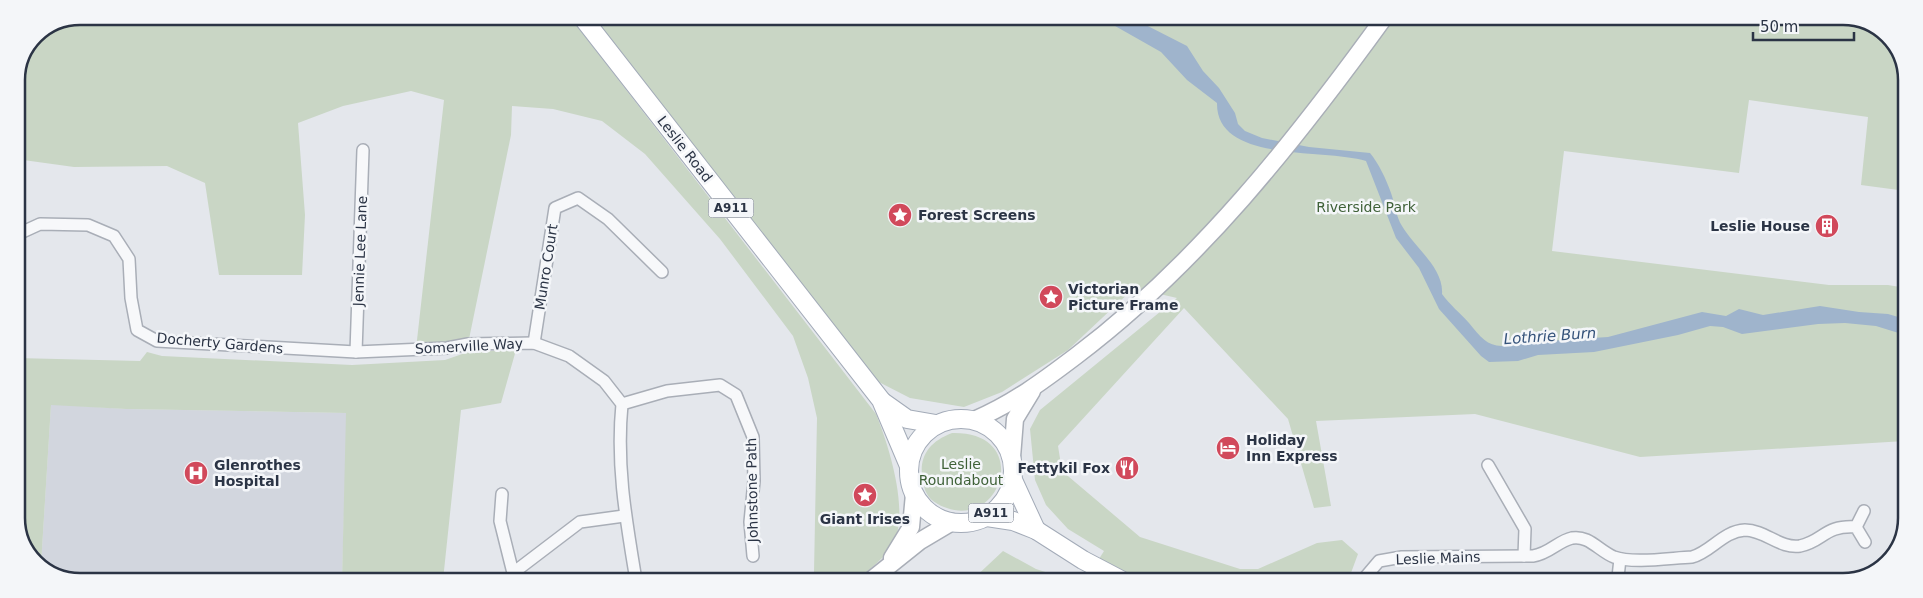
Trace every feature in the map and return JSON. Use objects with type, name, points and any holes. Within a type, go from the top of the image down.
[{"type":"main road","name":"Leslie Road","points":[[588,25],[881,400]]},
{"type":"main road","points":[[974,420],[1003,408],[1115,326],[1191,256],[1323,100],[1379,25]]},
{"type":"main road","points":[[1012,457],[1015,419],[1034,387]]},
{"type":"main road","name":"A911","points":[[881,400],[907,419],[936,424]]},
{"type":"main road","name":"A911","points":[[881,400],[909,466]]},
{"type":"main road","name":"A911","points":[[948,420],[974,420],[987,425],[998,433],[1006,444],[1012,457],[1013,480],[1008,495],[999,507],[986,517],[970,523],[952,522],[936,517],[923,507],[914,494],[909,480],[909,466],[913,449],[923,435],[936,424],[948,420]]},
{"type":"main road","name":"A911","points":[[1013,480],[1036,530]]},
{"type":"main road","points":[[888,564],[911,527],[914,494]]},
{"type":"main road","name":"A911","points":[[986,517],[1013,521],[1036,530],[1107,573]]},
{"type":"main road","points":[[878,573],[920,541],[952,522]]},
{"type":"street","name":"Jennie Lee Lane","points":[[356,352],[363,150]]},
{"type":"street","name":"Munro Court","points":[[534,343],[555,208],[578,198],[608,219],[662,272]]},
{"type":"street","name":"Docherty Gardens","points":[[25,231],[40,224],[88,225],[114,236],[129,259],[131,298],[137,330],[157,341],[356,352]]},
{"type":"street","name":"Somerville Way","points":[[356,352],[447,348],[468,344],[534,343],[569,356],[604,381],[622,404]]},
{"type":"street","name":"Johnstone Path","points":[[622,404],[667,391],[720,385],[736,395],[753,436],[754,481],[750,522],[753,556]]},
{"type":"street","points":[[622,404],[619,438],[624,516],[635,573]]},
{"type":"street","points":[[1488,465],[1524,529],[1524,556]]},
{"type":"street","points":[[502,494],[500,521],[513,573],[580,522],[624,516]]},
{"type":"street","points":[[1856,527],[1864,511]]},
{"type":"street","points":[[1619,573],[1620,559],[1692,557],[1700,555],[1726,536],[1737,532],[1754,531],[1782,544],[1799,546],[1835,527],[1856,527]]},
{"type":"street","points":[[1856,527],[1865,542]]},
{"type":"street","name":"Leslie Mains","points":[[1369,573],[1379,561],[1402,557],[1542,555],[1563,542],[1580,538],[1590,541],[1611,556],[1620,559]]},
{"type":"shaded area","name":"Glenrothes Hospital","points":[[51,404],[126,409],[347,413],[342,573],[73,573],[49,564],[42,557]]},
{"type":"green space","points":[[576,25],[876,414],[896,478],[899,513],[898,529],[894,542],[882,558],[865,573],[813,573],[817,418],[808,378],[793,336],[720,239],[645,154],[602,121],[553,109],[512,106],[511,135],[468,344],[416,349],[444,100],[411,91],[343,106],[298,123],[305,215],[302,275],[219,275],[205,183],[167,166],[74,167],[25,160],[25,80],[29,59],[34,49],[49,34],[69,26]]},
{"type":"green space","name":"Riverside Park","points":[[594,25],[1850,25],[1874,34],[1887,46],[1895,62],[1898,76],[1898,190],[1861,185],[1868,117],[1749,100],[1739,173],[1564,151],[1552,251],[1829,285],[1898,287],[1898,441],[1640,457],[1475,414],[1316,421],[1331,506],[1314,508],[1288,419],[1184,308],[1058,446],[1062,471],[1140,537],[1240,569],[1258,569],[1317,543],[1342,540],[1358,554],[1351,573],[1129,573],[1099,559],[1104,551],[1068,529],[1046,505],[1035,480],[1030,429],[1040,410],[1177,298],[1134,288],[1068,350],[1002,392],[964,407],[910,398],[871,378]]},
{"type":"green space","points":[[516,350],[501,403],[461,410],[444,573],[342,573],[346,413],[126,409],[51,405],[42,557],[32,546],[25,522],[25,358],[140,361],[147,352],[162,356],[352,365],[445,360],[468,352]]},
{"type":"green space","name":"Leslie Roundabout","points":[[952,433],[977,437],[993,447],[1000,462],[1000,478],[993,494],[981,505],[964,511],[944,507],[934,501],[925,490],[922,477],[923,460],[930,447]]},
{"type":"green space","points":[[1003,551],[1036,569],[1048,573],[980,573]]},
{"type":"water","points":[[1113,25],[1146,25],[1187,46],[1203,71],[1219,88],[1235,113],[1238,124],[1245,131],[1262,138],[1309,147],[1370,153],[1387,182],[1400,222],[1434,267],[1441,285],[1442,294],[1479,335],[1489,343],[1501,346],[1518,343],[1608,337],[1702,312],[1726,316],[1739,309],[1763,315],[1820,306],[1888,314],[1898,317],[1898,333],[1876,326],[1845,323],[1818,324],[1742,334],[1723,327],[1710,326],[1678,335],[1594,352],[1538,355],[1518,361],[1489,362],[1481,356],[1439,309],[1419,268],[1396,238],[1366,161],[1348,157],[1276,150],[1253,145],[1234,136],[1221,122],[1217,103],[1187,80],[1161,52]]},
{"type":"place","name":"Forest Screens","points":[[900,215]]},
{"type":"place","name":"Leslie House","points":[[1827,226]]},
{"type":"place","name":"Victorian Picture Frame","points":[[1051,297]]},
{"type":"place","name":"Holiday Inn Express","points":[[1228,448]]},
{"type":"place","name":"Fettykil Fox","points":[[1127,468]]},
{"type":"place","name":"Glenrothes Hospital","points":[[196,473]]},
{"type":"place","name":"Giant Irises","points":[[865,495]]},
{"type":"water label","name":"Lothrie Burn","points":[[1550,336]]}]
